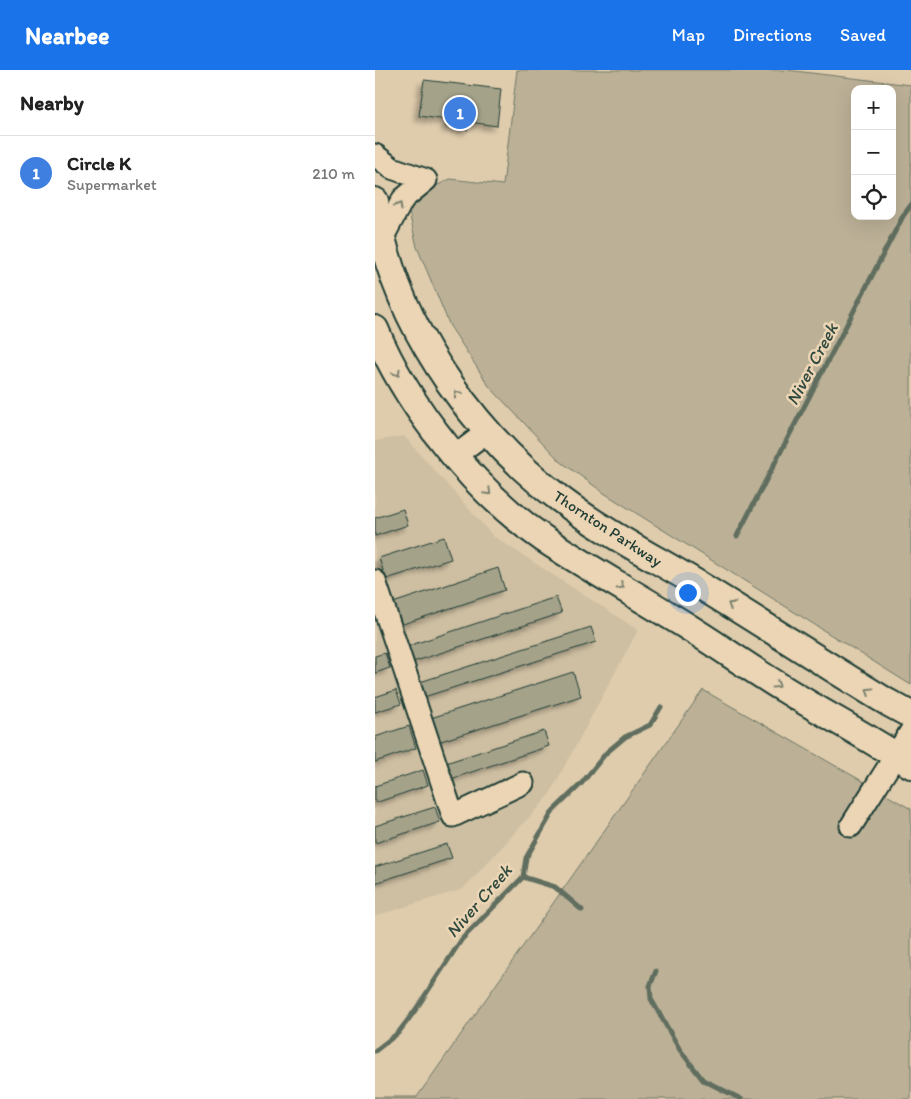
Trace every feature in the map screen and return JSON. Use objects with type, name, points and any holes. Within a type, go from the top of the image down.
[{"type":"main road","name":"Thornton Parkway","points":[[375,201],[382,239],[396,283],[408,311],[427,345],[450,385],[467,408],[530,475],[590,520],[911,715]]},
{"type":"main road","points":[[375,330],[410,396],[455,456],[489,493],[519,520],[544,539],[673,617],[783,688],[904,760]]},
{"type":"street","points":[[375,155],[392,168],[427,180],[403,199],[382,239]]},
{"type":"street","points":[[455,456],[488,431]]},
{"type":"street","points":[[375,581],[453,816],[523,783]]},
{"type":"street","points":[[851,826],[904,760],[911,732]]},
{"type":"shaded area","points":[[517,70],[786,70],[911,85],[911,685],[604,493],[560,461],[489,386],[450,326],[417,247],[409,212],[418,195],[450,179],[503,185]]},
{"type":"shaded area","points":[[404,436],[493,536],[638,630],[548,797],[463,889],[375,916],[375,441]]},
{"type":"shaded area","points":[[703,690],[911,809],[911,1099],[375,1099],[375,1097],[417,1097]]},
{"type":"building","points":[[424,80],[501,89],[497,126],[469,122],[468,130],[446,127],[447,120],[419,116]]},
{"type":"building","points":[[403,509],[408,525],[375,536],[375,518]]},
{"type":"building","points":[[444,537],[451,559],[386,579],[379,558]]},
{"type":"building","points":[[498,568],[505,590],[400,625],[393,603]]},
{"type":"building","points":[[556,597],[562,613],[413,662],[408,646]]},
{"type":"building","points":[[591,627],[596,642],[424,697],[420,682]]},
{"type":"building","points":[[385,653],[390,668],[375,673],[375,656]]},
{"type":"building","points":[[573,672],[581,696],[438,742],[431,718]]},
{"type":"building","points":[[396,690],[401,704],[375,712],[375,697]]},
{"type":"building","points":[[409,726],[416,748],[375,762],[375,737]]},
{"type":"building","points":[[544,731],[549,746],[451,779],[446,763]]},
{"type":"building","points":[[423,770],[428,785],[375,803],[375,786]]},
{"type":"building","points":[[435,807],[440,822],[375,843],[375,826]]},
{"type":"building","points":[[447,844],[452,858],[375,883],[375,867]]},
{"type":"waterway","name":"Niver Creek","points":[[737,536],[903,216],[911,205]]},
{"type":"waterway","name":"Niver Creek","points":[[375,1051],[398,1033],[462,939],[523,877],[526,858],[553,811],[581,784],[606,753],[625,737],[650,725],[661,707]]},
{"type":"waterway","points":[[523,877],[555,887],[582,910]]},
{"type":"waterway","points":[[656,971],[650,986],[651,999],[680,1050],[703,1080],[741,1099]]},
{"type":"place","name":"Circle K","points":[[460,113]]}]
